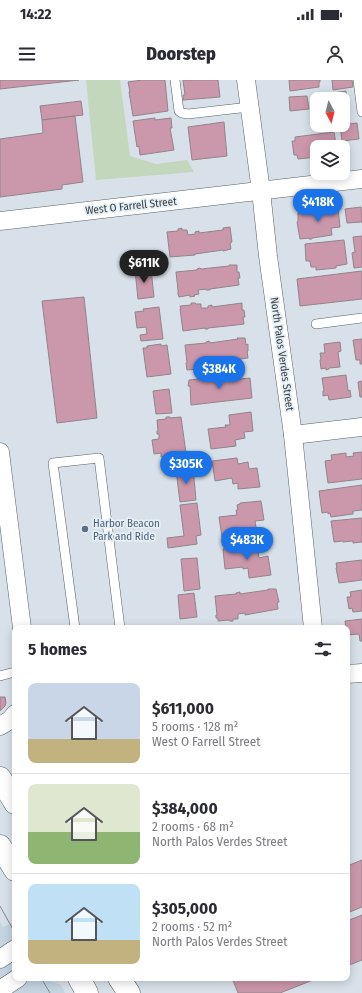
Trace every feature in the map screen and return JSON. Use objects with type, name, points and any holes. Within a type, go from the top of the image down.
[{"type":"main road","points":[[0,778],[12,796]]},
{"type":"main road","points":[[0,846],[12,865]]},
{"type":"main road","points":[[81,981],[87,993]]},
{"type":"main road","points":[[121,981],[129,993]]},
{"type":"street","name":"North Palos Verdes Street","points":[[246,80],[268,256],[293,435],[313,625]]},
{"type":"street","name":"West O Farrell Street","points":[[0,221],[362,179]]},
{"type":"street","points":[[293,435],[362,426]]},
{"type":"street","points":[[0,452],[22,625]]},
{"type":"street","points":[[350,674],[362,673]]},
{"type":"street","points":[[0,726],[12,718]]},
{"type":"street","points":[[0,959],[12,951]]},
{"type":"street","points":[[0,990],[14,981]]},
{"type":"lane","points":[[174,80],[178,111],[182,113],[188,114],[249,107]]},
{"type":"lane","points":[[358,80],[362,112]]},
{"type":"lane","points":[[316,324],[362,318]]},
{"type":"lane","points":[[75,625],[53,463],[99,458],[120,625]]},
{"type":"lane","points":[[0,676],[12,673]]},
{"type":"shaded area","points":[[0,922],[3,927],[12,923],[12,981],[50,981],[61,985],[65,993],[0,993]]},
{"type":"green space","points":[[86,80],[120,80],[130,156],[156,164],[187,160],[194,172],[96,180]]},
{"type":"building","points":[[0,80],[79,80],[0,89]]},
{"type":"building","points":[[142,80],[165,80],[168,111],[133,116],[128,82]]},
{"type":"building","points":[[183,80],[218,80],[220,97],[183,100],[183,95],[185,95]]},
{"type":"building","points":[[289,80],[320,80],[320,82],[319,87],[290,91]]},
{"type":"building","points":[[332,80],[352,80],[353,87],[333,90]]},
{"type":"building","points":[[307,96],[309,109],[290,111],[289,97]]},
{"type":"building","points":[[81,101],[83,115],[42,120],[40,106]]},
{"type":"building","points":[[75,116],[83,182],[62,185],[62,189],[0,197],[0,139],[43,133],[42,120]]},
{"type":"building","points":[[155,118],[155,120],[171,118],[172,128],[170,128],[174,150],[140,155],[139,146],[137,147],[133,121]]},
{"type":"building","points":[[224,122],[227,156],[192,160],[188,127]]},
{"type":"building","points":[[357,123],[359,139],[342,140],[341,132],[350,132],[350,124]]},
{"type":"building","points":[[334,132],[335,140],[310,140],[310,158],[298,159],[297,155],[294,155],[292,141],[295,141],[295,137]]},
{"type":"building","points":[[361,207],[362,222],[347,223],[345,209]]},
{"type":"building","points":[[338,208],[340,227],[331,228],[332,235],[312,239],[300,239],[297,222],[298,213]]},
{"type":"building","points":[[230,227],[232,242],[230,243],[231,249],[195,255],[170,257],[167,232],[178,231],[178,229],[182,228],[182,230],[187,230],[188,235],[195,234],[195,232],[199,231],[199,233],[223,230],[223,228]]},
{"type":"building","points":[[362,236],[362,267],[354,268],[352,253],[355,252],[353,237]]},
{"type":"building","points":[[344,240],[347,264],[336,266],[336,268],[316,270],[316,267],[311,267],[310,261],[306,261],[305,244]]},
{"type":"building","points":[[237,265],[237,272],[239,272],[240,278],[238,278],[239,285],[210,290],[198,290],[199,294],[194,295],[195,296],[190,297],[190,295],[179,297],[176,272]]},
{"type":"building","points":[[151,269],[154,297],[138,299],[135,270]]},
{"type":"building","points":[[362,271],[362,299],[300,306],[297,279]]},
{"type":"building","points":[[84,297],[97,418],[57,423],[42,301]]},
{"type":"building","points":[[191,303],[201,304],[201,308],[208,308],[208,306],[212,305],[212,307],[242,303],[242,310],[244,310],[245,317],[243,317],[244,324],[183,331],[180,306],[191,305]]},
{"type":"building","points":[[159,307],[163,339],[141,341],[140,335],[147,334],[146,327],[137,328],[135,312],[144,311],[143,309]]},
{"type":"building","points":[[237,338],[245,338],[246,345],[248,344],[248,358],[218,362],[219,363],[207,363],[208,368],[203,368],[203,370],[187,370],[185,345],[206,343],[209,341],[210,343],[238,339]]},
{"type":"building","points":[[362,339],[362,364],[360,364],[360,360],[356,360],[353,340]]},
{"type":"building","points":[[340,342],[341,351],[338,352],[340,367],[329,368],[326,370],[326,368],[321,369],[320,353],[325,353],[324,344]]},
{"type":"building","points":[[161,344],[161,346],[167,345],[171,374],[147,377],[143,348]]},
{"type":"building","points":[[346,375],[348,391],[350,390],[351,397],[329,400],[328,395],[323,396],[324,391],[322,378]]},
{"type":"building","points":[[204,376],[204,378],[216,377],[217,381],[250,378],[252,398],[191,405],[190,386],[188,386],[189,380],[200,379],[200,377]]},
{"type":"building","points":[[362,381],[362,397],[360,397],[358,382]]},
{"type":"building","points":[[169,389],[172,413],[156,414],[153,391]]},
{"type":"building","points":[[251,412],[253,431],[244,432],[245,438],[235,440],[236,446],[211,449],[208,429],[226,427],[225,425],[230,425],[229,415]]},
{"type":"building","points":[[166,417],[181,417],[186,453],[171,457],[171,455],[161,457],[161,453],[154,454],[152,440],[159,439],[159,434],[157,434],[157,420],[166,419]]},
{"type":"building","points":[[362,452],[362,479],[328,483],[325,461],[332,460],[331,455],[346,453],[346,457],[354,456],[353,453]]},
{"type":"building","points":[[237,458],[238,464],[248,462],[249,469],[257,468],[260,487],[238,489],[238,483],[233,484],[232,478],[215,481],[212,461]]},
{"type":"building","points":[[193,468],[196,500],[180,502],[176,470]]},
{"type":"building","points":[[362,485],[362,510],[353,511],[353,514],[331,517],[330,513],[328,514],[328,512],[322,513],[319,491]]},
{"type":"building","points":[[261,501],[264,520],[255,521],[256,527],[246,529],[246,534],[222,537],[219,517],[237,515],[237,505],[240,503]]},
{"type":"building","points":[[197,503],[201,535],[196,536],[197,544],[168,548],[167,538],[184,536],[180,505]]},
{"type":"building","points":[[362,518],[362,542],[334,542],[331,521]]},
{"type":"building","points":[[248,546],[248,552],[258,551],[259,558],[268,556],[271,575],[249,578],[248,568],[243,569],[243,567],[225,569],[223,549]]},
{"type":"building","points":[[197,558],[200,589],[184,591],[181,559]]},
{"type":"building","points":[[362,560],[362,580],[339,583],[336,563]]},
{"type":"building","points":[[276,589],[279,602],[277,603],[278,609],[245,615],[245,613],[238,614],[238,619],[233,619],[233,621],[218,621],[218,618],[216,618],[215,596],[236,594],[240,592],[240,594]]},
{"type":"building","points":[[362,590],[362,611],[353,612],[352,608],[349,609],[347,597],[351,597],[350,592]]},
{"type":"building","points":[[194,593],[197,617],[180,619],[178,595]]},
{"type":"building","points":[[362,619],[362,641],[360,641],[359,634],[350,635],[350,625],[346,625],[345,621]]},
{"type":"building","points":[[0,697],[5,697],[6,703],[0,711]]},
{"type":"building","points":[[362,860],[362,907],[350,912],[350,865]]},
{"type":"building","points":[[362,915],[362,960],[350,965],[350,920]]},
{"type":"building","points":[[233,981],[310,981],[280,993],[238,993]]},
{"type":"tram line","points":[[0,906],[12,928]]},
{"type":"tram line","points":[[43,981],[50,993]]},
{"type":"place","name":"Harbor Beacon Park and Ride","points":[[85,529]]}]
